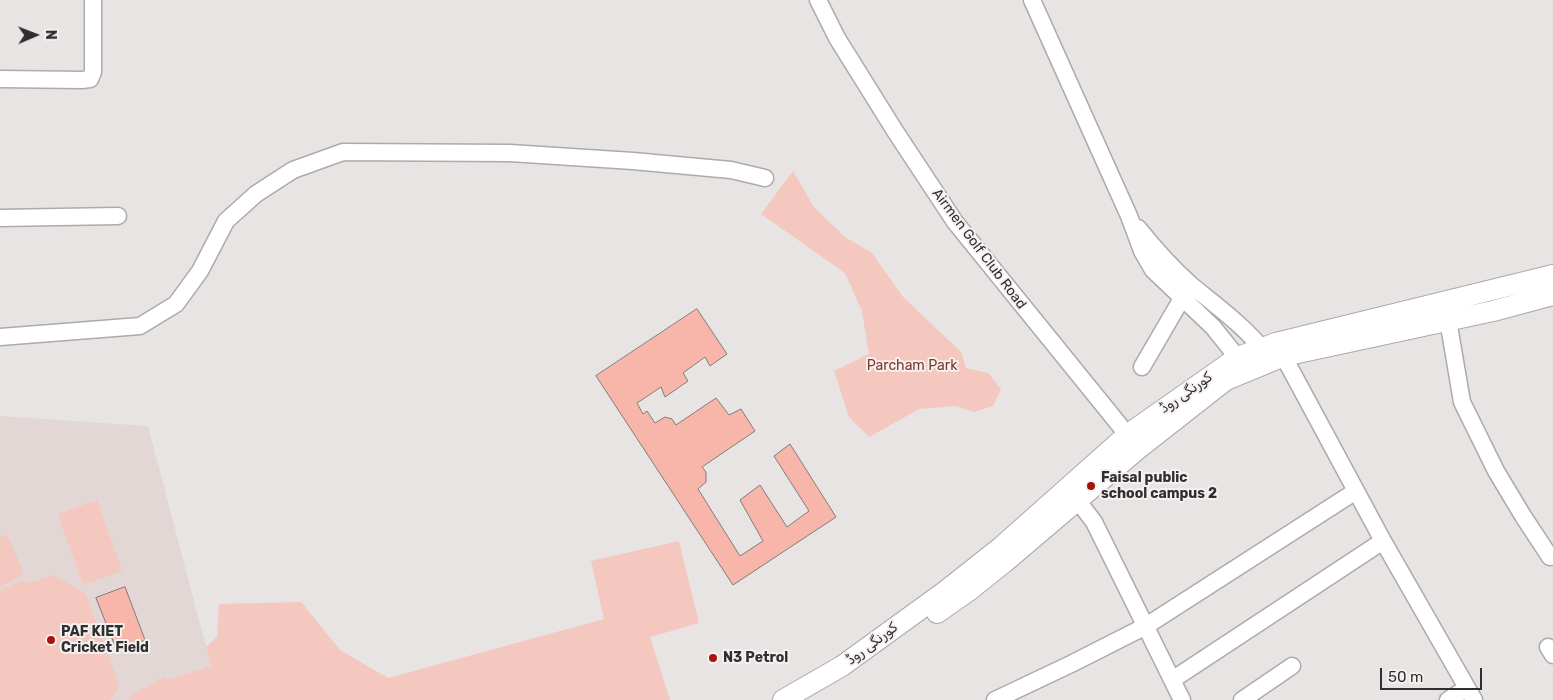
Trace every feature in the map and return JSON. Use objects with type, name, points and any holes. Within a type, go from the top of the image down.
[{"type":"main road","name":"کورنگی روڈ","points":[[842,666],[944,592],[1136,440],[1226,380],[1243,364],[1274,352],[1553,275]]},
{"type":"main road","name":"کورنگی روڈ","points":[[1274,352],[1493,311],[1553,295]]},
{"type":"main road","name":"کورنگی روڈ","points":[[842,666],[881,650],[970,590],[1036,538],[1078,501],[1136,440]]},
{"type":"main road","points":[[790,699],[842,666]]},
{"type":"street","points":[[0,79],[90,79],[93,72],[93,0]]},
{"type":"street","name":"Airmen Golf Club Road","points":[[818,0],[837,38],[955,222],[1136,440]]},
{"type":"street","name":"Airmen Golf Club Road","points":[[830,0],[857,50],[964,218],[1136,440]]},
{"type":"street","points":[[1032,0],[1129,216],[1243,364]]},
{"type":"street","points":[[0,338],[140,326],[176,304],[200,270],[226,221],[256,194],[293,170],[343,152],[529,154],[731,170],[765,178]]},
{"type":"street","points":[[0,218],[118,216]]},
{"type":"street","points":[[1186,290],[1225,312],[1274,352],[1356,491],[1471,694],[1448,700]]},
{"type":"street","points":[[1142,367],[1186,290]]},
{"type":"street","points":[[1448,320],[1462,402],[1496,471],[1550,557]]},
{"type":"street","points":[[995,700],[1146,626],[1356,491]]},
{"type":"street","points":[[1078,501],[1094,522],[1182,700]]},
{"type":"street","points":[[1172,680],[1383,540]]},
{"type":"street","points":[[1242,700],[1292,666]]},
{"type":"shaded area","points":[[0,416],[148,426],[211,666],[166,680],[170,700],[0,700]]},
{"type":"green space","name":"Parcham Park","points":[[793,171],[814,207],[845,237],[872,253],[903,297],[961,352],[966,368],[988,373],[1001,389],[993,406],[974,412],[956,406],[919,409],[869,437],[849,417],[834,371],[869,354],[862,311],[845,273],[761,214]]},
{"type":"green space","points":[[97,500],[122,571],[83,585],[58,514]]},
{"type":"green space","points":[[7,535],[23,570],[17,578],[0,586],[0,538]]},
{"type":"green space","points":[[679,541],[699,623],[650,637],[670,700],[129,700],[135,693],[164,677],[166,680],[211,666],[206,647],[217,637],[219,604],[301,602],[340,650],[388,678],[604,619],[591,561]]},
{"type":"green space","name":"PAF KIET Cricket Field","points":[[53,575],[86,594],[119,685],[117,691],[109,700],[0,700],[0,590],[22,581],[31,583]]},
{"type":"building","points":[[697,309],[727,354],[710,366],[705,357],[683,373],[688,381],[665,397],[661,387],[637,403],[643,414],[647,411],[655,423],[665,417],[672,419],[676,425],[716,398],[729,415],[741,409],[755,431],[702,467],[706,472],[706,482],[698,489],[740,556],[763,541],[740,500],[760,485],[787,527],[809,511],[774,456],[790,444],[836,517],[733,585],[596,376]]},
{"type":"building","points":[[125,587],[145,640],[117,651],[96,598]]},
{"type":"place","name":"Faisal public school campus 2","points":[[1091,486]]},
{"type":"place","name":"PAF KIET Cricket Field","points":[[51,640]]},
{"type":"place","name":"N3 Petrol","points":[[713,658]]}]
